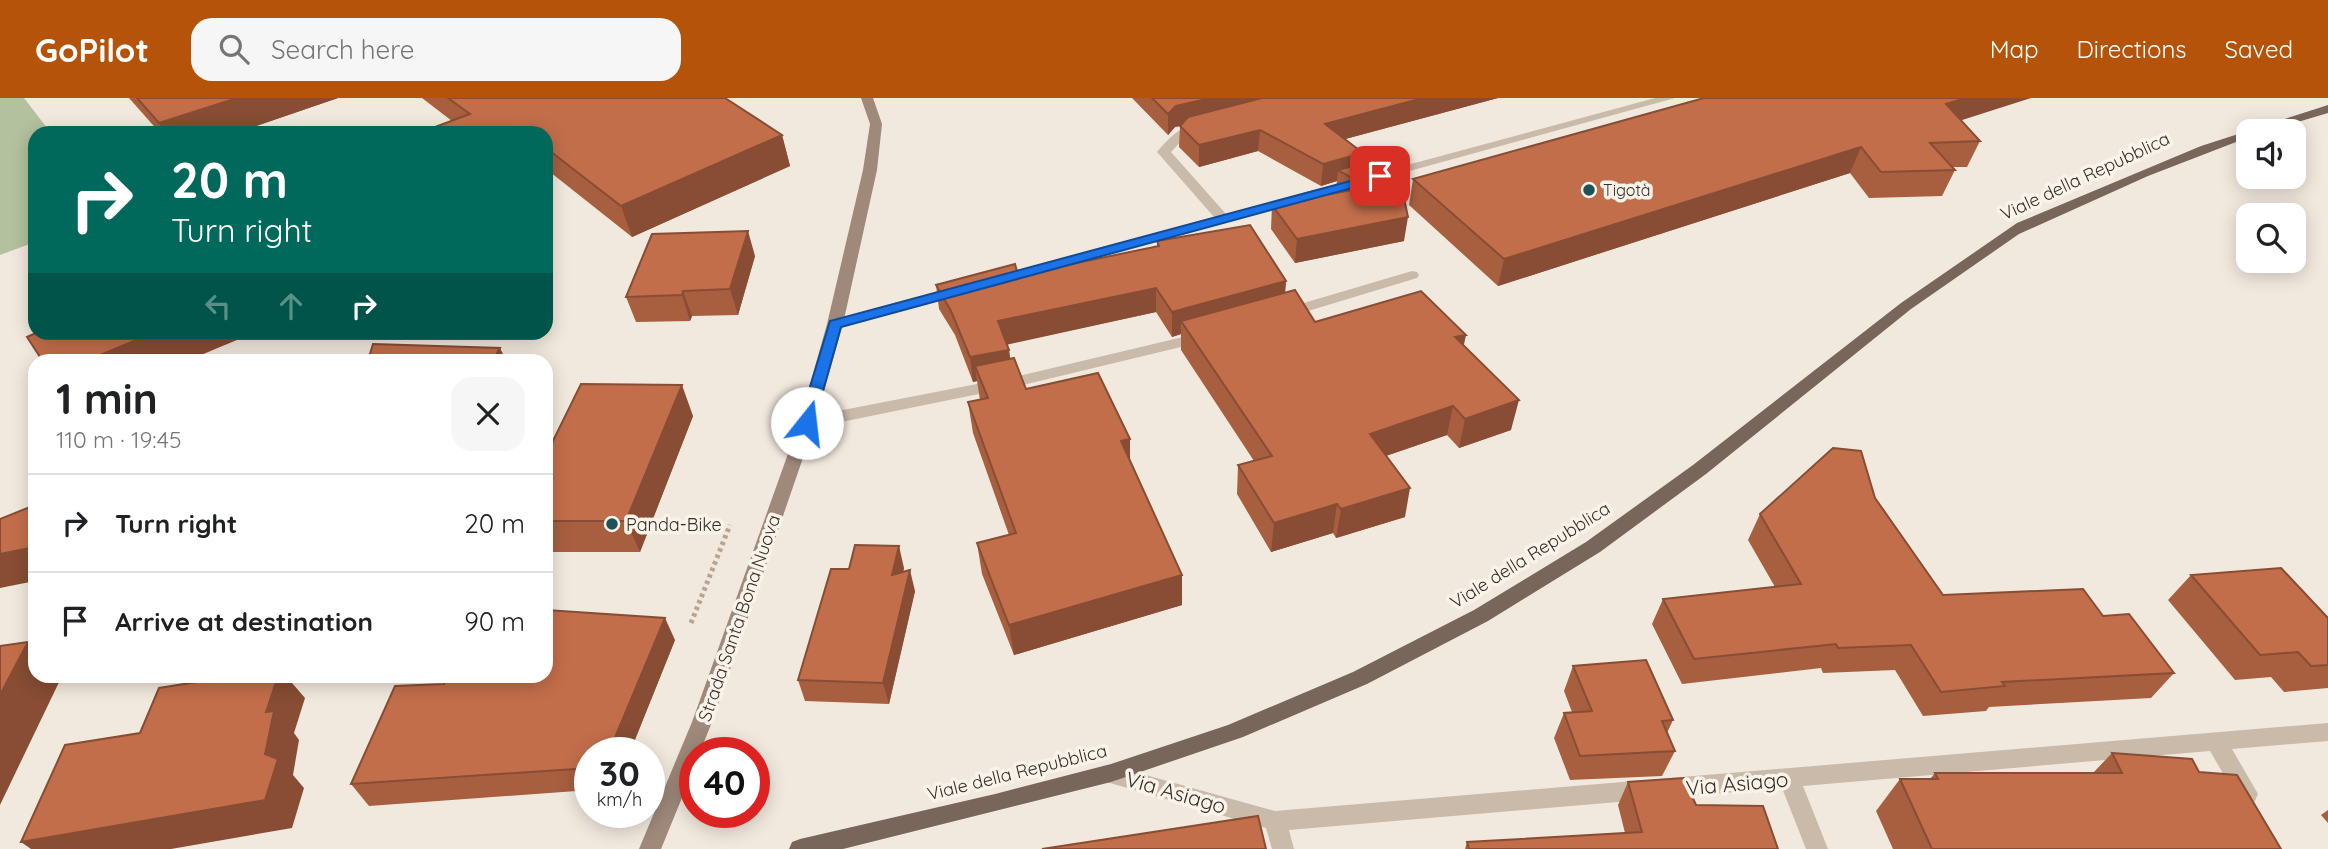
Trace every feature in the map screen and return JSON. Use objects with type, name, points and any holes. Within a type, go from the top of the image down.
[{"type":"main road","points":[[2295,119],[2328,109]]},
{"type":"main road","name":"Viale della Repubblica","points":[[800,849],[1110,774],[1202,743],[1282,711],[1418,649],[1594,546],[1920,297],[2017,229],[2179,157],[2236,137]]},
{"type":"street","name":"Strada Santa Bona Nuova","points":[[650,849],[702,722],[807,423],[835,324],[875,143],[876,124],[867,98]]},
{"type":"street","points":[[835,324],[1669,98]]},
{"type":"street","points":[[1207,126],[1181,133],[1164,152],[1223,219]]},
{"type":"street","points":[[1269,319],[1313,303],[1412,275]]},
{"type":"street","points":[[807,423],[1023,380],[1223,332]]},
{"type":"street","name":"Via Asiago","points":[[1110,774],[1275,821],[2328,732]]},
{"type":"street","points":[[2217,743],[2259,814]]},
{"type":"street","points":[[1789,779],[1817,849]]},
{"type":"street","points":[[1275,821],[1283,849]]},
{"type":"path","points":[[691,623],[732,520]]},
{"type":"green space","points":[[0,98],[24,98],[46,126],[28,126],[28,245],[0,255]]},
{"type":"building","points":[[137,98],[237,98],[159,123]]},
{"type":"building","points":[[448,98],[725,98],[782,135],[621,206],[553,153],[553,126],[438,126],[470,114]]},
{"type":"building","points":[[1152,98],[1211,98],[1176,106],[1168,114]]},
{"type":"building","points":[[1262,98],[1423,98],[1325,124],[1363,153],[1323,164],[1260,130],[1199,145],[1180,126],[1188,117]]},
{"type":"building","points":[[1704,98],[1965,98],[1946,104],[1980,141],[1930,143],[1955,170],[1881,172],[1861,147],[1504,259],[1413,179]]},
{"type":"building","points":[[1375,160],[1395,176],[1391,182],[1400,180],[1408,217],[1297,239],[1272,205],[1368,187],[1338,170]]},
{"type":"building","points":[[1250,225],[1286,281],[1172,312],[1156,288],[998,321],[1009,350],[970,357],[951,311],[936,285],[1015,264],[1018,275],[1159,246],[1157,241]]},
{"type":"building","points":[[748,231],[730,289],[683,291],[682,295],[626,297],[652,234]]},
{"type":"building","points":[[1295,290],[1315,322],[1421,291],[1466,335],[1455,337],[1519,400],[1465,419],[1453,406],[1370,434],[1410,488],[1341,509],[1337,504],[1274,523],[1238,465],[1272,456],[1181,321]]},
{"type":"building","points":[[29,340],[137,340],[103,354],[38,354]]},
{"type":"building","points":[[373,344],[500,348],[496,354],[370,354]]},
{"type":"building","points":[[1014,358],[1026,389],[1098,373],[1130,439],[1121,441],[1182,575],[1009,625],[977,543],[1016,533],[968,402],[988,398],[975,366]]},
{"type":"building","points":[[581,384],[682,385],[626,521],[553,521],[553,441]]},
{"type":"building","points":[[1833,448],[1861,451],[1875,498],[1943,595],[2083,589],[2103,616],[2129,614],[2174,673],[2002,682],[2005,686],[1941,692],[1911,645],[1838,648],[1836,644],[1694,659],[1663,599],[1801,584],[1760,514]]},
{"type":"building","points":[[28,508],[28,548],[0,554],[0,519]]},
{"type":"building","points":[[855,545],[899,546],[892,575],[910,570],[883,683],[798,680],[831,569],[849,569]]},
{"type":"building","points":[[2281,568],[2328,618],[2328,665],[2311,666],[2298,652],[2260,655],[2191,575]]},
{"type":"building","points":[[553,610],[665,618],[615,737],[574,737],[574,769],[351,784],[395,686],[553,683]]},
{"type":"building","points":[[28,642],[0,695],[0,646]]},
{"type":"building","points":[[1646,660],[1673,720],[1662,721],[1675,751],[1580,756],[1564,713],[1592,711],[1573,666]]},
{"type":"building","points":[[191,683],[276,683],[266,712],[274,711],[265,754],[278,759],[265,800],[21,842],[65,745],[140,733],[159,688]]},
{"type":"building","points":[[2112,753],[2192,759],[2199,772],[2237,775],[2281,849],[1932,849],[1900,779],[1938,779],[1935,773],[2122,773]]},
{"type":"building","points":[[1684,778],[1696,805],[1763,806],[1778,849],[1469,849],[1467,842],[1642,832],[1628,782]]},
{"type":"building","points":[[1258,816],[1266,849],[1042,849]]},
{"type":"place","name":"Tigotà","points":[[1589,190]]},
{"type":"place","name":"Panda-Bike","points":[[612,524]]},
{"type":"route","points":[[807,423],[835,324],[1380,176]]}]
